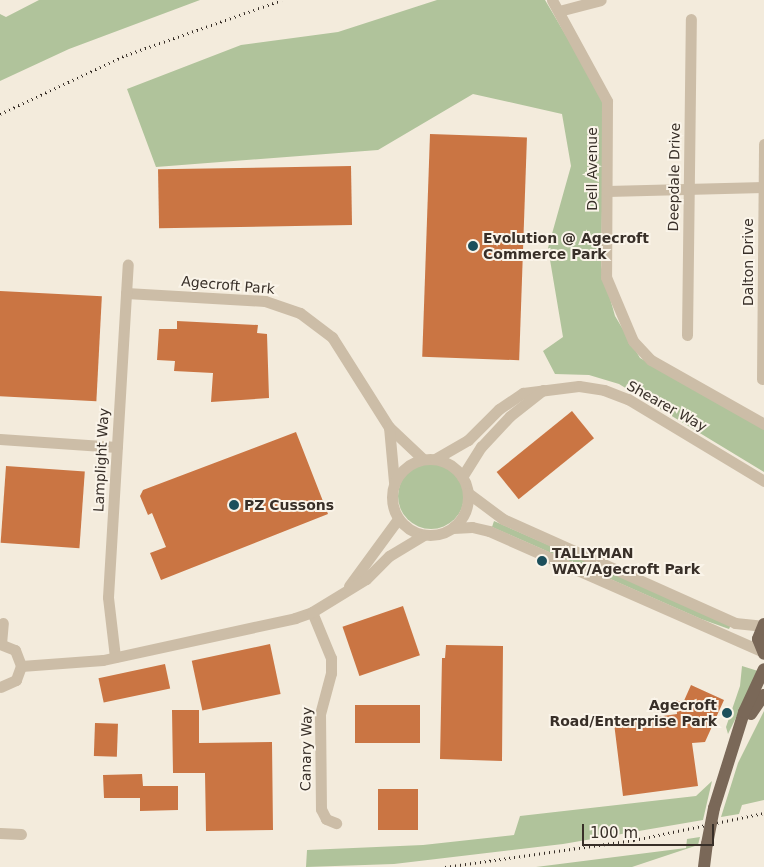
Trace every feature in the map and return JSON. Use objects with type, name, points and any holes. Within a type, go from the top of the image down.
[{"type":"main road","points":[[763,625],[758,639],[763,653]]},
{"type":"main road","points":[[704,867],[714,808],[736,737],[764,669]]},
{"type":"main road","points":[[736,737],[764,695]]},
{"type":"street","name":"Dell Avenue","points":[[552,0],[607,101],[606,277],[634,341],[650,360],[764,424]]},
{"type":"street","points":[[559,11],[601,0]]},
{"type":"street","name":"Deepdale Drive","points":[[687,335],[691,18]]},
{"type":"street","name":"Dalton Drive","points":[[762,379],[764,144]]},
{"type":"street","points":[[607,191],[764,187]]},
{"type":"street","name":"Lamplight Way","points":[[115,657],[108,597],[128,265]]},
{"type":"street","name":"Agecroft Park","points":[[126,293],[265,301],[300,313],[332,337],[389,427]]},
{"type":"street","name":"Shearer Way","points":[[435,459],[468,440],[499,409],[523,393],[579,386],[616,394],[764,482]]},
{"type":"street","points":[[462,476],[493,434],[545,389]]},
{"type":"street","points":[[389,427],[423,460]]},
{"type":"street","points":[[389,427],[394,484],[392,502],[398,519],[409,530],[434,536],[453,528],[472,526],[489,531],[763,653]]},
{"type":"street","points":[[0,439],[117,447]]},
{"type":"street","points":[[394,484],[410,464],[435,459],[450,465],[462,476],[468,493],[465,513],[453,528]]},
{"type":"street","points":[[468,493],[502,519],[735,623],[763,625]]},
{"type":"street","points":[[344,593],[398,519]]},
{"type":"street","points":[[21,666],[115,657],[312,612],[366,579],[389,556],[424,535]]},
{"type":"street","name":"Canary Way","points":[[312,612],[331,658],[331,673],[320,714],[320,810],[326,819],[336,823]]},
{"type":"street","points":[[0,687],[16,680],[21,666],[14,650],[1,644],[2,624]]},
{"type":"street","points":[[0,833],[21,834]]},
{"type":"green space","points":[[39,0],[200,0],[69,49],[0,81],[0,14],[6,17]]},
{"type":"green space","points":[[437,0],[545,0],[604,100],[601,266],[615,316],[640,358],[764,427],[764,472],[619,384],[589,375],[555,374],[543,351],[563,337],[548,248],[571,166],[562,114],[473,94],[378,150],[156,167],[127,89],[241,45],[338,32]]},
{"type":"green space","points":[[431,463],[444,466],[454,473],[461,483],[464,496],[461,509],[454,519],[444,526],[431,529],[418,526],[408,519],[401,509],[398,496],[401,483],[408,473],[418,466]]},
{"type":"green space","points":[[494,521],[731,625],[729,629],[701,619],[492,527]]},
{"type":"green space","points":[[742,666],[758,671],[758,673],[728,734],[726,727],[740,686]]},
{"type":"green space","points":[[764,711],[764,800],[742,805],[739,814],[721,817],[738,763]]},
{"type":"green space","points":[[712,781],[703,820],[563,844],[394,864],[306,867],[307,850],[423,845],[514,835],[520,816],[696,796]]},
{"type":"green space","points":[[700,837],[698,845],[632,867],[536,867],[686,848],[687,839]]},
{"type":"building","name":"Evolution @ Agecroft Commerce Park","points":[[430,134],[527,137],[519,360],[422,357]]},
{"type":"building","points":[[351,166],[352,225],[159,228],[158,169]]},
{"type":"building","points":[[0,291],[102,296],[96,401],[0,396]]},
{"type":"building","points":[[177,321],[258,325],[257,333],[267,334],[269,398],[211,402],[213,373],[174,371],[175,361],[157,360],[159,329],[177,329]]},
{"type":"building","points":[[572,411],[594,438],[519,499],[497,472]]},
{"type":"building","name":"PZ Cussons","points":[[296,432],[328,514],[161,580],[150,553],[166,547],[152,513],[148,515],[140,496],[143,490]]},
{"type":"building","points":[[6,466],[85,472],[79,548],[1,543]]},
{"type":"building","points":[[403,606],[420,655],[359,676],[342,627]]},
{"type":"building","points":[[270,644],[281,694],[202,711],[192,661]]},
{"type":"building","points":[[446,645],[503,646],[502,761],[440,759],[442,658],[445,658]]},
{"type":"building","points":[[165,664],[170,688],[104,703],[98,678]]},
{"type":"building","points":[[691,685],[724,700],[705,742],[692,743],[698,786],[623,796],[614,723],[677,714],[676,700],[683,703]]},
{"type":"building","points":[[355,705],[420,705],[420,743],[355,743]]},
{"type":"building","points":[[172,710],[199,710],[199,743],[272,742],[273,830],[206,831],[205,773],[173,773]]},
{"type":"building","points":[[95,723],[118,724],[117,757],[94,756]]},
{"type":"building","points":[[142,774],[143,786],[178,786],[178,810],[140,811],[140,798],[104,798],[103,775]]},
{"type":"building","points":[[378,789],[418,789],[418,830],[378,830]]},
{"type":"railway","points":[[0,114],[126,55],[282,0]]},
{"type":"railway","points":[[445,867],[634,840],[764,813]]},
{"type":"place","name":"Evolution @ Agecroft Commerce Park","points":[[473,246]]},
{"type":"place","name":"PZ Cussons","points":[[234,505]]},
{"type":"place","name":"TALLYMAN WAY/Agecroft Park","points":[[542,561]]},
{"type":"place","name":"Agecroft Road/Enterprise Park","points":[[727,713]]}]
